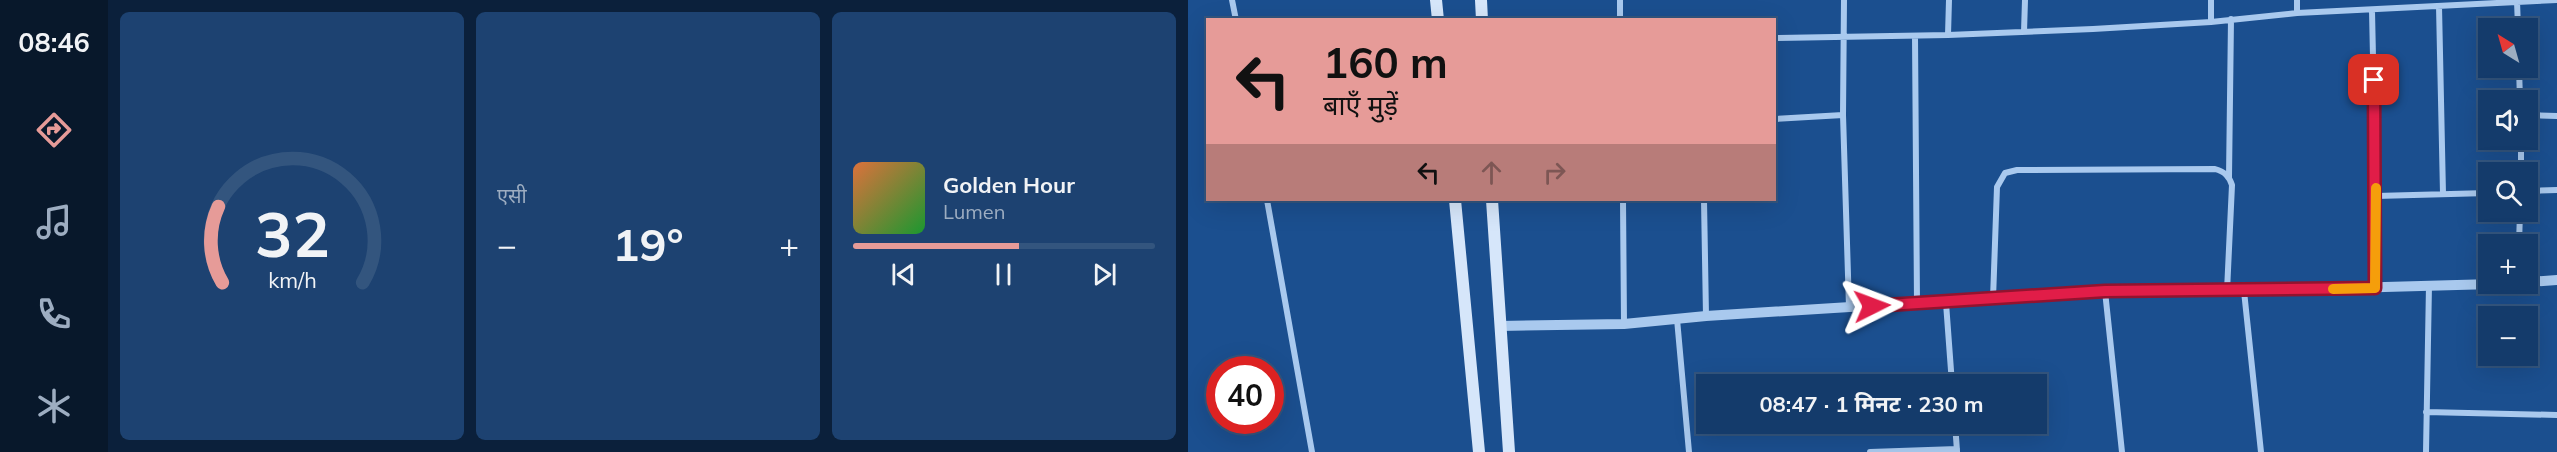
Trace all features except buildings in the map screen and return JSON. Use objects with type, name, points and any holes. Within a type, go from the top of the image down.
[{"type":"main road","points":[[1436,0],[1438,18]]},
{"type":"main road","points":[[1481,0],[1482,18]]},
{"type":"main road","points":[[1455,201],[1479,452]]},
{"type":"main road","points":[[1492,201],[1509,452]]},
{"type":"street","points":[[1232,0],[1236,18]]},
{"type":"street","points":[[1620,0],[1620,18]]},
{"type":"street","points":[[1844,0],[1842,36],[1849,307]]},
{"type":"street","points":[[1948,0],[1948,35]]},
{"type":"street","points":[[2024,32],[2025,0]]},
{"type":"street","points":[[2211,0],[2211,22]]},
{"type":"street","points":[[2297,0],[2297,13]]},
{"type":"street","points":[[1776,38],[2024,32],[2211,22],[2297,13],[2557,0]]},
{"type":"street","points":[[2517,1],[2518,18]]},
{"type":"street","points":[[2439,6],[2443,194]]},
{"type":"street","points":[[2372,11],[2376,196],[2375,288]]},
{"type":"street","points":[[2227,291],[2232,185],[2229,177],[2231,20]]},
{"type":"street","points":[[1915,36],[1917,304]]},
{"type":"street","points":[[1776,119],[1844,115]]},
{"type":"street","points":[[2538,115],[2557,116]]},
{"type":"street","points":[[1993,299],[1997,187],[2005,173],[2017,170],[2215,169],[2229,177]]},
{"type":"street","points":[[2538,191],[2557,190]]},
{"type":"street","points":[[2376,196],[2478,193]]},
{"type":"street","points":[[1267,201],[1312,452]]},
{"type":"street","points":[[1623,201],[1624,324]]},
{"type":"street","points":[[1704,201],[1706,316]]},
{"type":"street","points":[[2538,281],[2557,280]]},
{"type":"street","points":[[1500,326],[1624,324],[1706,316],[1946,303],[2105,291],[2244,291],[2478,284]]},
{"type":"street","points":[[2426,452],[2429,285]]},
{"type":"street","points":[[2105,291],[2122,452]]},
{"type":"street","points":[[2244,291],[2261,452]]},
{"type":"street","points":[[1946,303],[1951,374]]},
{"type":"street","points":[[1677,319],[1689,452]]},
{"type":"street","points":[[2426,412],[2557,415]]},
{"type":"street","points":[[1870,452],[1957,451],[1956,434]]},
{"type":"slow traffic","points":[[2333,289],[2375,288],[2376,188]]},
{"type":"route","points":[[1872,306],[2105,291],[2375,288],[2374,80]]}]
